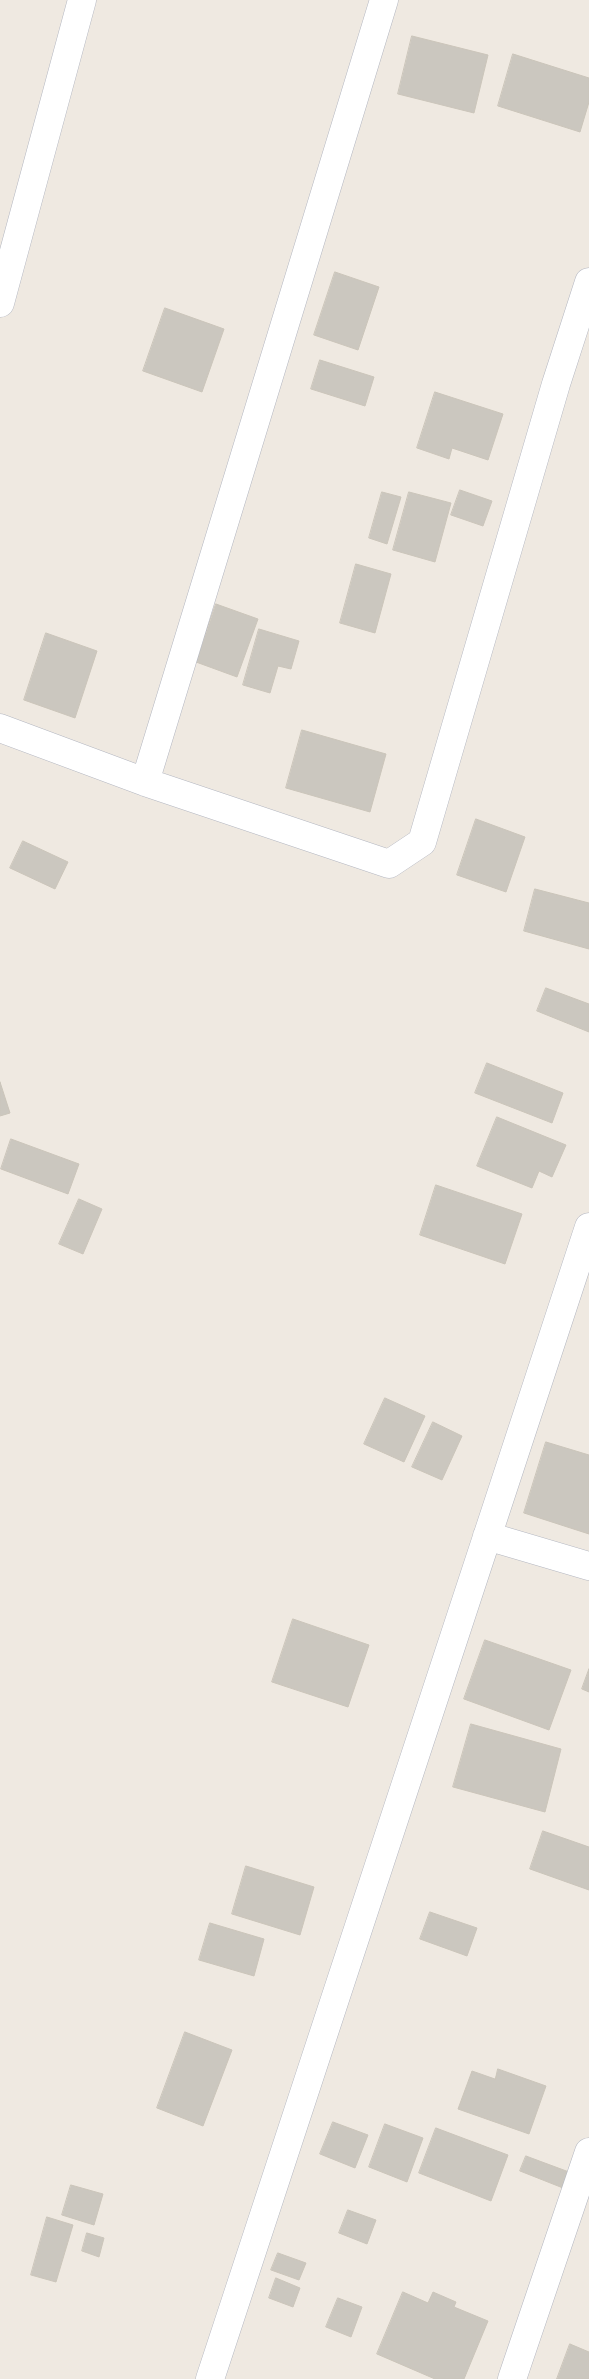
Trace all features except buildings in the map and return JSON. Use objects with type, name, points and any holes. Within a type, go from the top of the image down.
[{"type":"street","points":[[0,303],[82,0]]},
{"type":"street","points":[[145,782],[384,0]]},
{"type":"street","points":[[0,728],[145,782],[389,864],[422,842],[553,393],[589,282]]},
{"type":"street","points":[[210,2379],[589,1227]]},
{"type":"street","points":[[487,1536],[589,1566]]},
{"type":"street","points":[[512,2379],[589,2152]]}]
